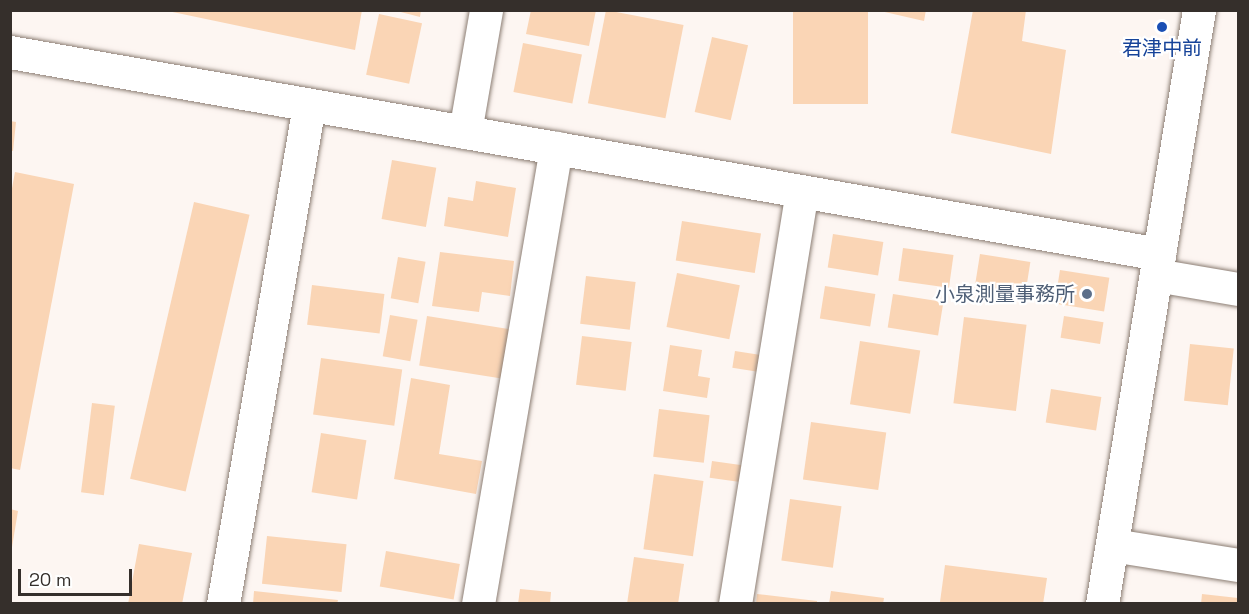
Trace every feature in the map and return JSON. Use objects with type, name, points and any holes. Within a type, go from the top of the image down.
[{"type":"street","points":[[465,132],[486,10]]},
{"type":"street","points":[[1102,603],[1199,10]]},
{"type":"street","points":[[10,52],[802,192],[1157,264],[1239,289]]},
{"type":"street","points":[[223,603],[309,105]]},
{"type":"street","points":[[478,603],[556,148]]},
{"type":"street","points":[[735,603],[802,192]]},
{"type":"street","points":[[1112,545],[1239,565]]},
{"type":"building","points":[[163,10],[362,10],[355,50]]},
{"type":"building","points":[[393,10],[421,10],[420,17]]},
{"type":"building","points":[[531,10],[596,10],[589,46],[526,34]]},
{"type":"building","points":[[606,10],[684,25],[665,118],[588,103]]},
{"type":"building","points":[[793,10],[868,10],[868,104],[793,104]]},
{"type":"building","points":[[876,10],[926,10],[924,21]]},
{"type":"building","points":[[973,10],[1026,10],[1022,41],[1066,50],[1051,154],[951,133]]},
{"type":"building","points":[[379,14],[422,23],[409,84],[366,75]]},
{"type":"building","points":[[712,37],[748,45],[731,120],[695,112]]},
{"type":"building","points":[[523,43],[582,54],[572,104],[513,92]]},
{"type":"building","points":[[10,121],[16,122],[13,151],[10,150]]},
{"type":"building","points":[[392,160],[436,168],[426,227],[382,219]]},
{"type":"building","points":[[15,172],[74,184],[20,470],[10,468],[10,199]]},
{"type":"building","points":[[476,181],[516,188],[508,237],[444,226],[448,197],[473,201]]},
{"type":"building","points":[[194,202],[250,215],[186,492],[130,479]]},
{"type":"building","points":[[682,221],[761,234],[755,273],[676,261]]},
{"type":"building","points":[[833,234],[883,242],[878,276],[828,268]]},
{"type":"building","points":[[903,248],[954,255],[949,288],[898,281]]},
{"type":"building","points":[[440,252],[514,261],[510,296],[482,292],[479,312],[432,306]]},
{"type":"building","points":[[980,254],[1030,262],[1025,296],[975,288]]},
{"type":"building","points":[[398,257],[426,262],[418,303],[391,298]]},
{"type":"building","points":[[1060,270],[1109,278],[1104,311],[1055,304]]},
{"type":"building","points":[[677,273],[740,285],[729,339],[667,327]]},
{"type":"building","points":[[586,276],[636,282],[630,330],[580,324]]},
{"type":"building","points":[[312,285],[384,294],[380,334],[307,325]]},
{"type":"building","points":[[825,286],[875,294],[870,327],[820,319]]},
{"type":"building","points":[[893,294],[943,302],[938,336],[888,328]]},
{"type":"building","points":[[390,315],[418,320],[410,361],[383,356]]},
{"type":"building","points":[[427,316],[511,329],[503,379],[419,365]]},
{"type":"building","points":[[1064,316],[1104,322],[1100,344],[1061,338]]},
{"type":"building","points":[[964,317],[1027,325],[1016,411],[953,403]]},
{"type":"building","points":[[582,336],[632,342],[626,391],[576,385]]},
{"type":"building","points":[[860,341],[920,351],[910,414],[850,404]]},
{"type":"building","points":[[1190,344],[1234,349],[1228,405],[1184,401]]},
{"type":"building","points":[[670,345],[702,350],[698,376],[710,378],[707,398],[663,391]]},
{"type":"building","points":[[735,351],[771,357],[768,373],[732,368]]},
{"type":"building","points":[[321,358],[402,369],[394,426],[313,414]]},
{"type":"building","points":[[411,378],[450,385],[439,454],[482,461],[476,494],[394,479]]},
{"type":"building","points":[[1051,389],[1101,397],[1096,431],[1046,423]]},
{"type":"building","points":[[92,403],[115,406],[104,495],[81,492]]},
{"type":"building","points":[[659,409],[710,415],[704,463],[653,457]]},
{"type":"building","points":[[811,422],[886,433],[878,490],[803,479]]},
{"type":"building","points":[[321,433],[366,440],[357,499],[312,492]]},
{"type":"building","points":[[712,461],[748,466],[745,483],[710,478]]},
{"type":"building","points":[[654,474],[704,481],[693,556],[643,549]]},
{"type":"building","points":[[790,499],[841,506],[833,568],[781,560]]},
{"type":"building","points":[[10,509],[18,511],[12,547],[10,547]]},
{"type":"building","points":[[267,536],[347,544],[342,592],[262,584]]},
{"type":"building","points":[[139,544],[192,553],[182,604],[128,604]]},
{"type":"building","points":[[386,551],[460,564],[454,599],[380,586]]},
{"type":"building","points":[[634,557],[684,564],[678,604],[627,604]]},
{"type":"building","points":[[945,565],[1047,578],[1043,604],[940,602]]},
{"type":"building","points":[[520,589],[551,592],[550,604],[518,604]]},
{"type":"building","points":[[254,591],[338,600],[337,604],[253,604]]},
{"type":"building","points":[[831,591],[884,598],[883,604],[829,604]]},
{"type":"building","points":[[757,594],[817,601],[817,604],[756,604]]},
{"type":"building","points":[[1202,594],[1238,598],[1238,604],[1201,604]]},
{"type":"place","name":"君津中前","points":[[1162,27]]},
{"type":"place","name":"小泉測量事務所","points":[[1087,294]]}]
